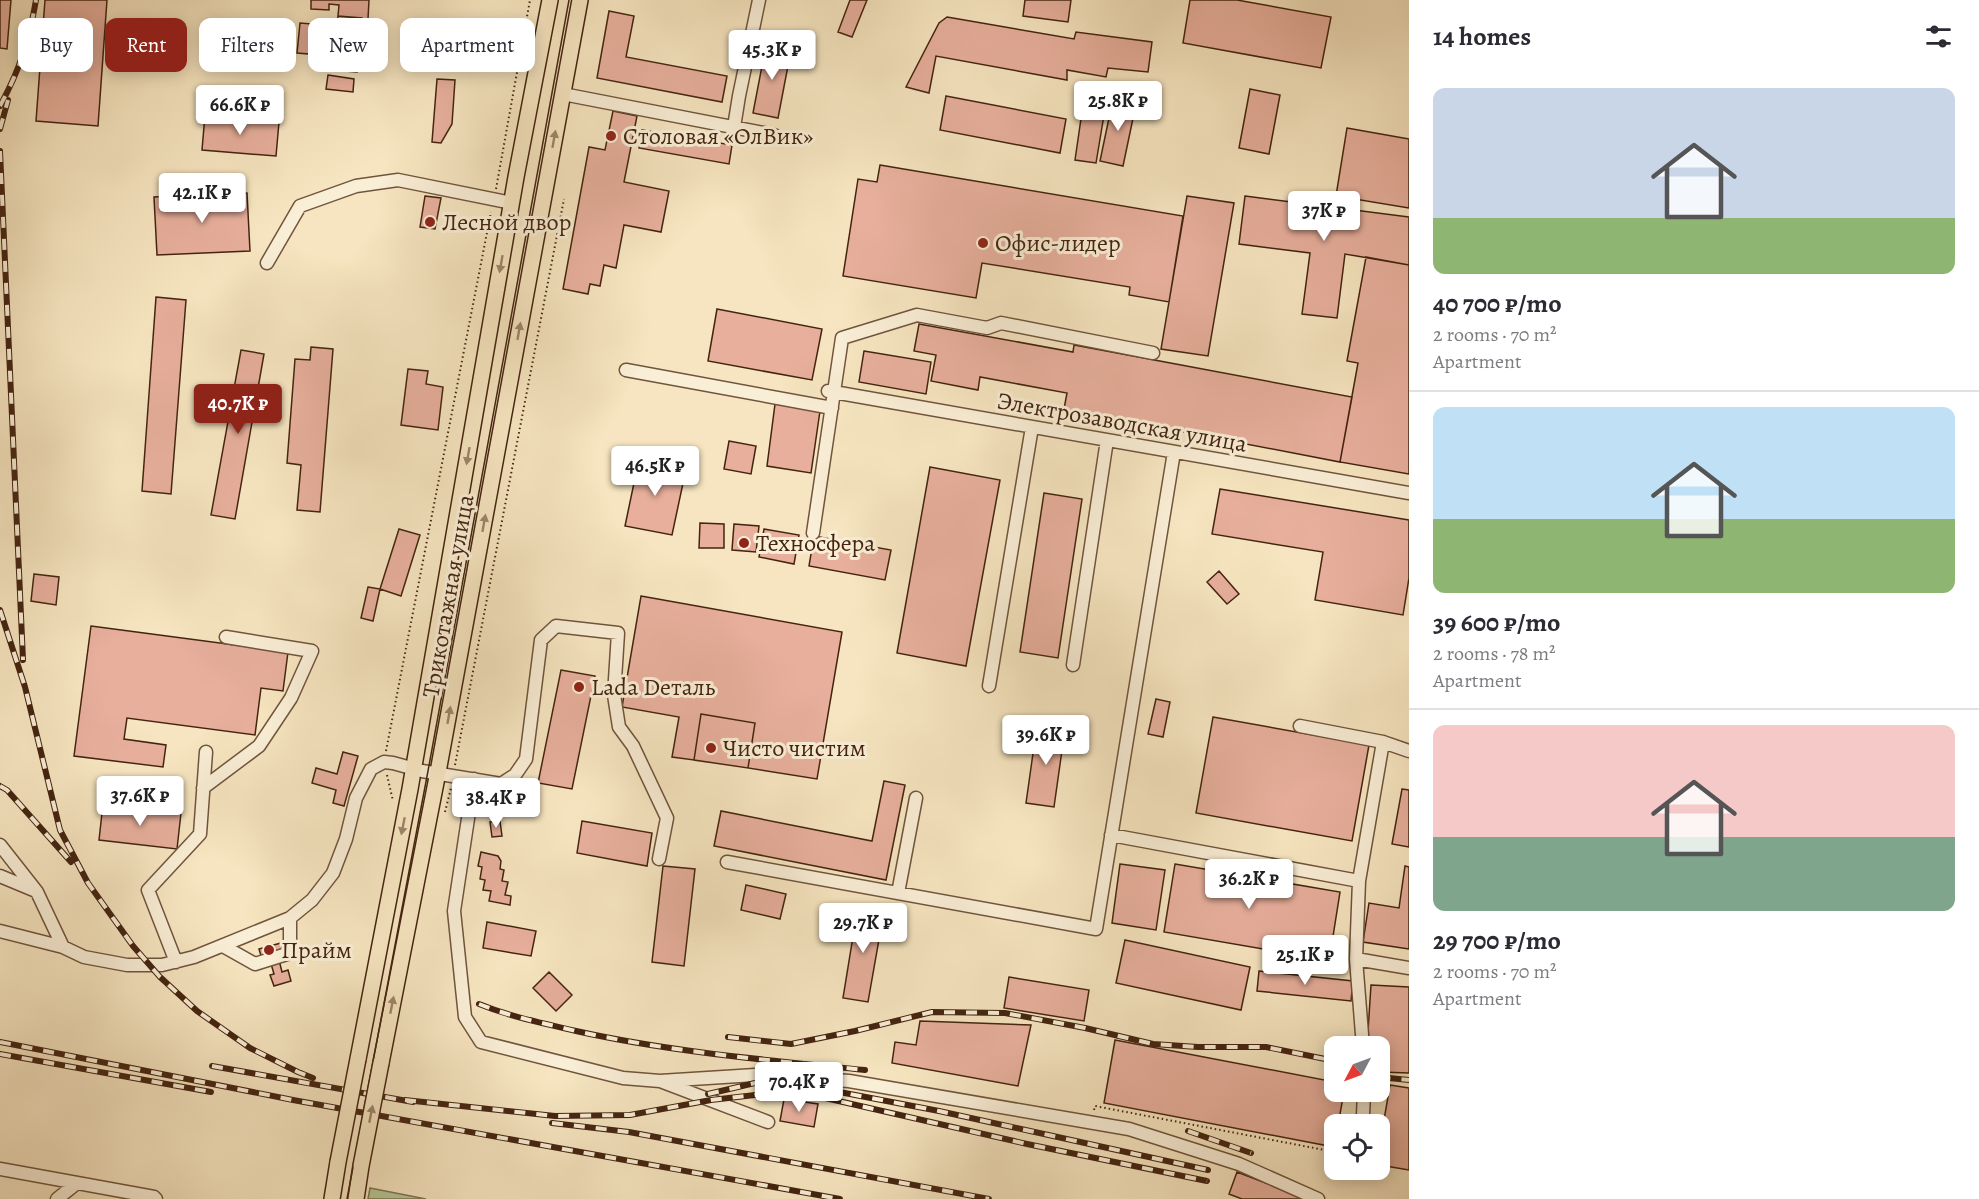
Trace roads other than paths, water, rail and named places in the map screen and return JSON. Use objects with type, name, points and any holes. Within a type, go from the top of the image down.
[{"type":"main road","name":"Трикотажная улица","points":[[332,1199],[413,769],[512,203],[550,0]]},
{"type":"main road","name":"Трикотажная улица","points":[[356,1199],[438,772],[580,0]]},
{"type":"street","points":[[734,127],[759,0]]},
{"type":"street","points":[[563,94],[774,135]]},
{"type":"street","points":[[267,263],[300,206],[356,186],[398,180],[512,203]]},
{"type":"street","points":[[813,534],[832,408],[831,392],[842,338],[918,315],[987,328],[1001,323],[1153,352]]},
{"type":"street","points":[[626,370],[832,408]]},
{"type":"street","name":"Электрозаводская улица","points":[[831,392],[1409,494]]},
{"type":"street","points":[[988,686],[1032,427]]},
{"type":"street","points":[[1073,666],[1107,441]]},
{"type":"street","points":[[727,862],[1095,929],[1174,452]]},
{"type":"street","points":[[0,931],[63,947],[84,957],[127,965],[162,965],[194,957],[290,918],[312,900],[333,873],[346,838],[356,798],[371,769],[384,762],[393,763],[413,769],[501,784],[515,775],[526,759],[541,640],[556,626],[618,633],[614,694],[619,726],[633,746],[667,819],[659,859]]},
{"type":"street","points":[[203,788],[259,746],[291,698],[312,651],[226,637]]},
{"type":"street","points":[[1300,726],[1383,742],[1409,751]]},
{"type":"street","points":[[1362,1036],[1356,958],[1359,881],[1383,742]]},
{"type":"street","points":[[176,962],[148,890],[200,834],[206,752]]},
{"type":"street","points":[[474,779],[454,911],[465,1017],[481,1042],[623,1078],[660,1081],[755,1075],[849,1081],[1129,1129],[1239,1164],[1318,1199]]},
{"type":"street","points":[[898,893],[916,798]]},
{"type":"street","points":[[1111,835],[1359,881]]},
{"type":"street","points":[[0,845],[37,892],[63,947]]},
{"type":"street","points":[[0,876],[37,892]]},
{"type":"street","points":[[223,946],[255,964],[290,953],[290,918]]},
{"type":"street","points":[[1356,958],[1409,968]]},
{"type":"street","points":[[660,1081],[768,1122]]},
{"type":"street","points":[[0,1169],[155,1198]]},
{"type":"street","points":[[57,1199],[77,1183]]},
{"type":"tram line","points":[[347,1199],[569,0]]},
{"type":"railway","points":[[0,106],[23,54],[36,0]]},
{"type":"railway","points":[[0,129],[8,100]]},
{"type":"railway","points":[[0,151],[23,660]]},
{"type":"railway","points":[[0,610],[25,687],[60,830],[88,883],[133,946],[160,977],[197,1011],[250,1048],[313,1078]]},
{"type":"railway","points":[[0,786],[7,790],[71,862]]},
{"type":"railway","points":[[479,1004],[503,1013],[576,1031],[648,1045],[865,1070]]},
{"type":"railway","points":[[728,1037],[791,1044],[932,1012],[1005,1013],[1153,1044],[1198,1047],[1266,1047],[1324,1059]]},
{"type":"railway","points":[[0,1042],[293,1100],[840,1199]]},
{"type":"railway","points":[[0,1054],[211,1092]]},
{"type":"railway","points":[[212,1066],[413,1102]]},
{"type":"railway","points":[[708,1094],[789,1075],[826,1072]]},
{"type":"railway","points":[[1390,1078],[1409,1080]]},
{"type":"railway","points":[[829,1090],[939,1111],[1208,1170]]},
{"type":"railway","points":[[405,1100],[555,1116],[630,1115],[711,1100],[799,1092],[1027,1144],[1207,1181]]},
{"type":"railway","points":[[552,1123],[629,1132],[989,1199]]},
{"type":"railway","points":[[1188,1131],[1251,1153]]},
{"type":"place","name":"Столовая «ОлВик»","points":[[611,136]]},
{"type":"place","name":"Лесной двор","points":[[430,222]]},
{"type":"place","name":"Офис-лидер","points":[[983,243]]},
{"type":"place","name":"Техносфера","points":[[744,543]]},
{"type":"place","name":"Lada Dеталь","points":[[579,687]]},
{"type":"place","name":"Чисто чистим","points":[[711,748]]},
{"type":"place","name":"Прайм","points":[[269,950]]}]
